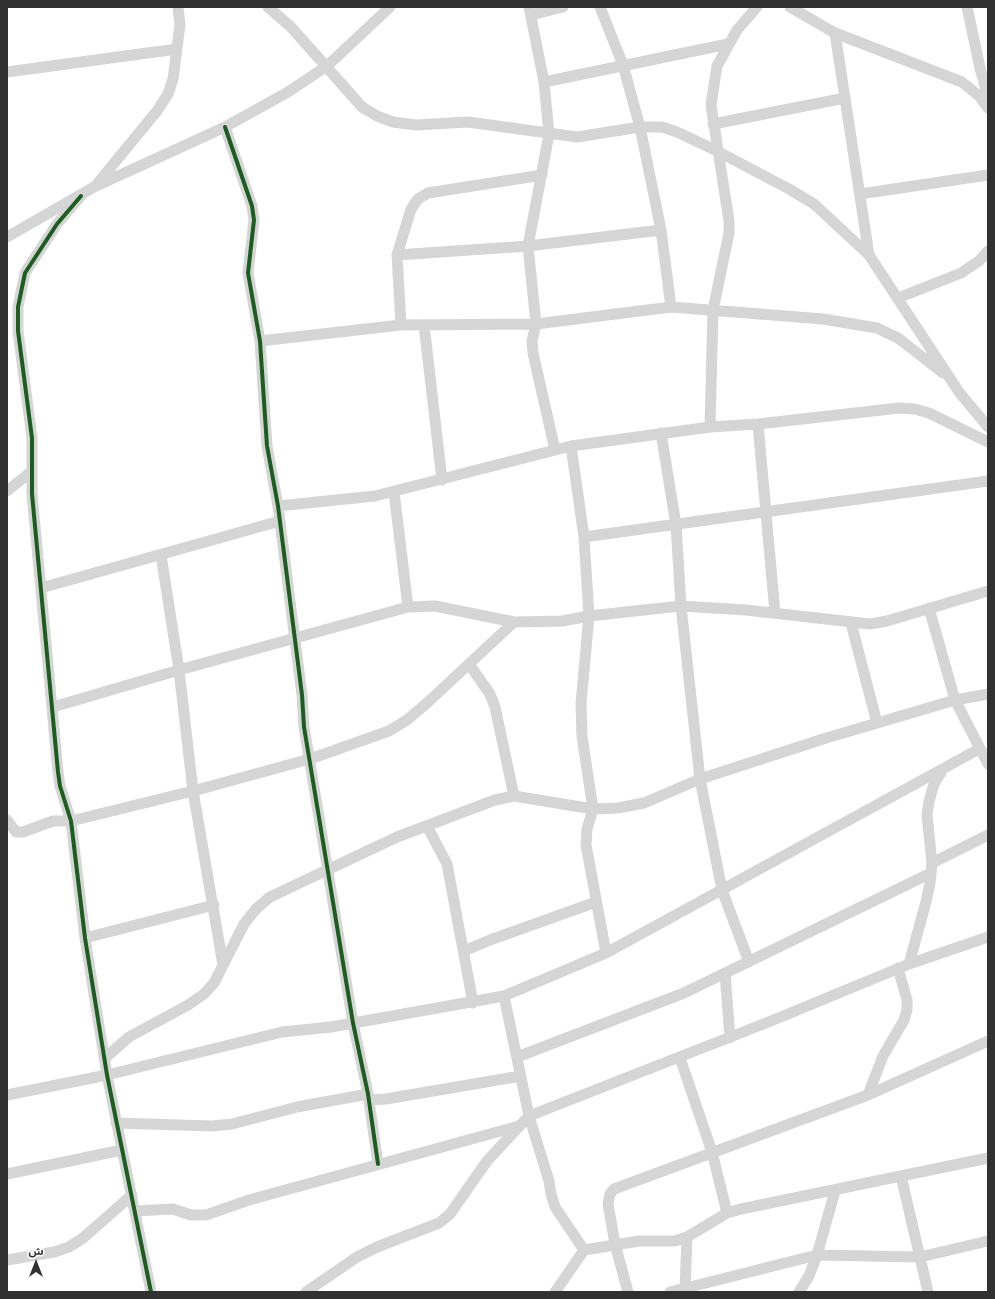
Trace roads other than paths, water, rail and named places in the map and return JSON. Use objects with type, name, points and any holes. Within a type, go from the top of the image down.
[{"type":"street","points":[[94,187],[157,112],[168,94],[173,79],[180,25],[178,7]]},
{"type":"street","points":[[268,7],[291,26],[362,106],[377,116],[393,122],[416,125],[468,122],[577,137],[640,127],[662,127],[677,132],[717,151],[789,189],[814,204],[869,256],[959,392],[988,427]]},
{"type":"street","points":[[7,237],[81,196],[94,187],[225,127],[288,92],[327,66],[390,7]]},
{"type":"street","points":[[555,450],[532,353],[532,341],[536,324],[528,246],[549,134],[544,82],[530,11],[563,7]]},
{"type":"street","points":[[600,7],[623,65],[640,127],[661,230],[671,307]]},
{"type":"street","points":[[710,427],[712,310],[729,233],[729,221],[712,124],[711,105],[714,81],[718,66],[728,44],[745,19],[757,7]]},
{"type":"street","points":[[790,7],[835,33],[962,82],[979,96],[988,108]]},
{"type":"street","points":[[967,7],[988,97]]},
{"type":"street","points":[[835,33],[869,256]]},
{"type":"street","points":[[544,82],[728,44]]},
{"type":"street","points":[[7,72],[177,49]]},
{"type":"street","points":[[712,124],[845,98]]},
{"type":"street","points":[[225,127],[252,206],[254,220],[248,273],[260,341],[264,424],[278,506],[310,759],[327,870],[353,1023],[368,1097],[378,1164]]},
{"type":"street","points":[[401,325],[397,256],[411,209],[418,199],[428,193],[542,175]]},
{"type":"street","points":[[860,194],[988,175]]},
{"type":"street","points":[[81,196],[57,224],[25,273],[20,291],[18,331],[32,438],[32,494],[60,786],[71,821],[85,938],[107,1075],[151,1292]]},
{"type":"street","points":[[397,256],[528,246],[661,230]]},
{"type":"street","points":[[898,298],[961,273],[979,261],[988,251]]},
{"type":"street","points":[[260,341],[401,325],[536,324],[671,307],[823,319],[877,328],[898,338],[950,378]]},
{"type":"street","points":[[424,325],[442,480]]},
{"type":"street","points":[[278,506],[375,496],[571,446],[710,427],[758,424],[899,408],[915,409],[929,413],[988,442]]},
{"type":"street","points":[[758,424],[775,613]]},
{"type":"street","points":[[661,433],[676,525],[681,606],[700,779],[722,890],[749,962]]},
{"type":"street","points":[[571,446],[584,537],[589,616],[581,703],[582,736],[592,809],[587,829],[586,845],[606,953]]},
{"type":"street","points":[[7,491],[32,471]]},
{"type":"street","points":[[584,537],[766,513],[988,481]]},
{"type":"street","points":[[394,492],[408,607]]},
{"type":"street","points":[[41,588],[280,521]]},
{"type":"street","points":[[161,555],[179,670],[194,791],[224,965]]},
{"type":"street","points":[[53,707],[179,670],[408,607],[435,606],[514,622],[562,620],[681,606],[775,613],[870,624],[887,622],[988,590]]},
{"type":"street","points":[[929,608],[955,700],[988,764]]},
{"type":"street","points":[[7,820],[16,832],[23,832],[53,821],[71,821],[194,791],[310,759],[389,730],[407,720],[514,622]]},
{"type":"street","points":[[852,623],[877,723]]},
{"type":"street","points":[[469,664],[490,694],[495,707],[514,796]]},
{"type":"street","points":[[105,1058],[128,1037],[188,1005],[204,994],[214,983],[244,924],[256,909],[270,897],[397,837],[495,800],[514,796],[592,809],[618,808],[644,803],[700,779],[877,723],[955,700],[988,694]]},
{"type":"street","points":[[7,1095],[107,1075],[282,1032],[353,1023],[473,1003],[504,996],[606,953],[979,749]]},
{"type":"street","points":[[868,1095],[883,1056],[904,1020],[907,1010],[903,966],[926,902],[931,868],[927,814],[934,784],[943,768]]},
{"type":"street","points":[[427,826],[447,864],[473,1003]]},
{"type":"street","points":[[517,1057],[684,993],[749,962],[931,868],[988,835]]},
{"type":"street","points":[[464,951],[490,940],[596,902]]},
{"type":"street","points":[[85,938],[214,905]]},
{"type":"street","points":[[306,1292],[357,1257],[377,1247],[439,1224],[450,1214],[484,1165],[529,1116],[730,1038],[903,966],[988,937]]},
{"type":"street","points":[[725,973],[730,1038]]},
{"type":"street","points":[[504,996],[529,1116],[555,1206],[584,1250]]},
{"type":"street","points":[[628,1292],[615,1244],[608,1204],[610,1194],[614,1189],[868,1095],[988,1041]]},
{"type":"street","points":[[680,1058],[712,1152],[727,1213]]},
{"type":"street","points":[[116,1123],[212,1126],[232,1124],[297,1107],[368,1097],[386,1099],[521,1076]]},
{"type":"street","points":[[135,1212],[173,1209],[192,1214],[206,1215],[249,1200],[519,1126]]},
{"type":"street","points":[[7,1174],[122,1150]]},
{"type":"street","points":[[555,1292],[584,1250],[615,1244],[651,1240],[675,1241],[687,1237],[727,1213],[741,1209],[835,1191],[988,1158]]},
{"type":"street","points":[[901,1176],[928,1292]]},
{"type":"street","points":[[799,1292],[809,1276],[835,1191]]},
{"type":"street","points":[[7,1260],[54,1252],[69,1247],[83,1238],[132,1195]]},
{"type":"street","points":[[684,1290],[687,1237]]},
{"type":"street","points":[[670,1292],[684,1290],[816,1255],[920,1257],[988,1240]]}]
